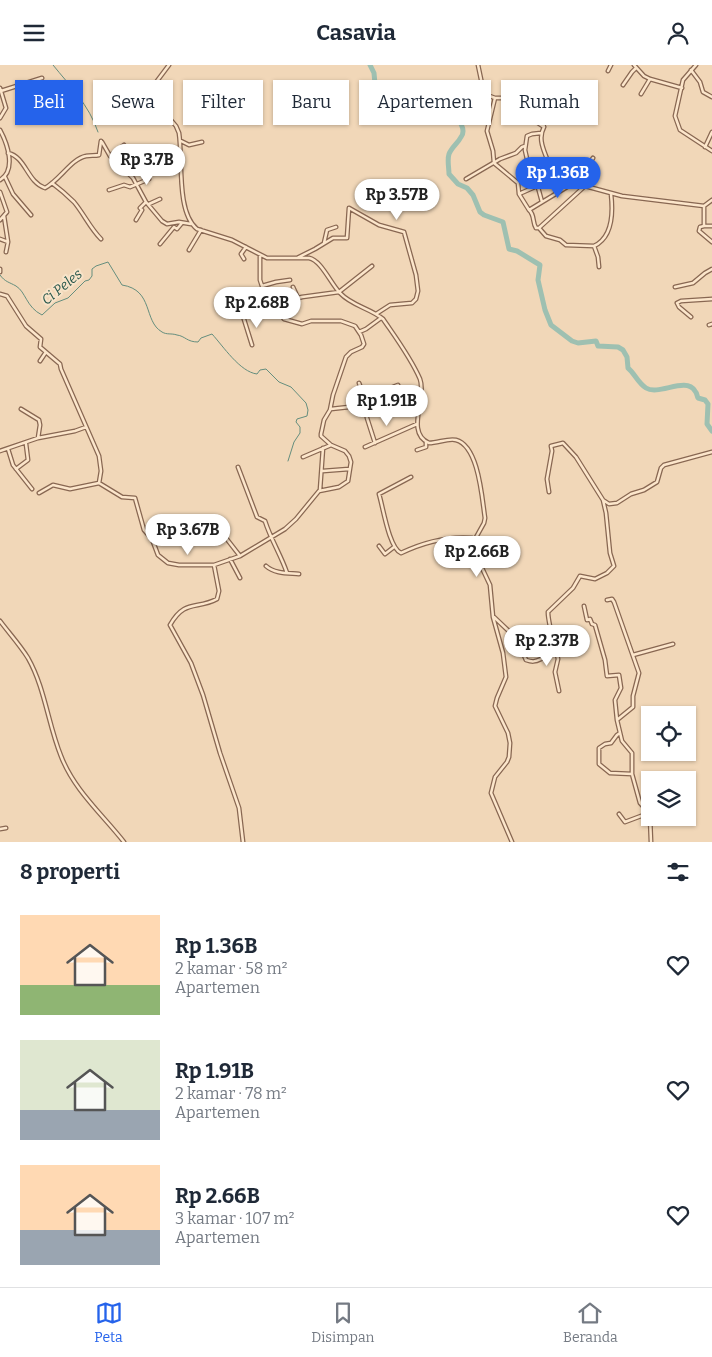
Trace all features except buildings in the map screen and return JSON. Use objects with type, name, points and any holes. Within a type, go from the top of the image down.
[{"type":"street","points":[[169,65],[148,93],[178,129],[181,141],[180,159],[184,199],[188,219],[192,225]]},
{"type":"street","points":[[478,65],[482,84],[487,89],[487,95],[502,98],[543,126],[540,133],[546,159]]},
{"type":"street","points":[[608,71],[611,65]]},
{"type":"street","points":[[694,65],[683,80],[675,114],[677,124],[684,133],[712,151]]},
{"type":"street","points":[[623,85],[635,66],[644,76],[650,79],[682,88]]},
{"type":"street","points":[[691,70],[700,82],[704,92],[712,97]]},
{"type":"street","points":[[36,80],[42,78]]},
{"type":"street","points":[[641,94],[650,79]]},
{"type":"street","points":[[0,118],[6,108],[1,89],[15,86]]},
{"type":"street","points":[[494,163],[494,151],[487,131],[495,98]]},
{"type":"street","points":[[0,129],[8,153],[8,171],[5,177],[0,180]]},
{"type":"street","points":[[705,147],[712,132]]},
{"type":"street","points":[[540,133],[527,136],[525,146],[531,177],[536,180],[542,202]]},
{"type":"street","points":[[8,153],[14,154],[37,184],[45,188],[76,161],[87,155],[99,155],[101,141],[110,156],[125,173],[133,178],[148,203],[165,223],[192,225],[246,247],[260,256],[271,259],[309,258],[315,260],[349,302],[381,317],[408,357],[421,381],[417,424],[421,437],[426,442],[432,443],[450,439],[464,445],[472,456],[480,485],[485,518],[474,541],[474,551],[490,585],[493,617],[503,653],[506,677],[496,698],[495,706],[508,733],[510,748],[507,762],[495,777],[491,793],[512,842]]},
{"type":"street","points":[[181,141],[189,145],[202,142]]},
{"type":"street","points":[[110,156],[124,145]]},
{"type":"street","points":[[466,179],[506,156],[516,153],[525,146]]},
{"type":"street","points":[[125,173],[149,153]]},
{"type":"street","points":[[581,183],[586,168],[593,158]]},
{"type":"street","points":[[528,165],[546,159],[557,164],[574,180],[585,186],[611,194],[704,206],[712,200]]},
{"type":"street","points":[[494,163],[518,183],[519,194],[534,215],[534,225],[536,228],[539,228],[546,236],[560,240],[566,245],[594,246],[602,241],[609,229],[612,214],[611,194]]},
{"type":"street","points":[[5,177],[13,195],[31,215]]},
{"type":"street","points":[[109,190],[124,185],[129,187],[149,179]]},
{"type":"street","points":[[529,210],[574,180]]},
{"type":"street","points":[[52,183],[75,203],[101,239]]},
{"type":"street","points":[[519,194],[537,186]]},
{"type":"street","points":[[539,228],[585,186]]},
{"type":"street","points":[[0,192],[6,212],[4,216],[8,242],[6,252]]},
{"type":"street","points":[[136,221],[142,210],[140,208],[160,199]]},
{"type":"street","points":[[704,206],[704,226]]},
{"type":"street","points":[[296,258],[334,237],[345,239],[347,237],[348,210],[350,207],[379,225],[405,233],[416,277],[418,291],[416,299],[412,303],[390,305],[376,313]]},
{"type":"street","points":[[0,220],[4,216]]},
{"type":"street","points":[[160,244],[174,227],[177,229],[183,223]]},
{"type":"street","points":[[712,226],[700,227],[698,231],[712,241]]},
{"type":"street","points":[[324,243],[327,230],[336,227]]},
{"type":"street","points":[[189,250],[201,230]]},
{"type":"street","points":[[0,239],[8,242]]},
{"type":"street","points":[[594,246],[599,267]]},
{"type":"street","points":[[244,259],[241,254],[246,247]]},
{"type":"street","points":[[260,256],[260,277],[264,292],[284,319],[302,324],[311,321],[338,320],[353,325],[359,332],[364,345],[350,352],[346,357],[333,395],[331,409],[324,420],[321,435],[331,445],[345,451],[347,454],[351,462],[348,481],[344,484],[320,490]]},
{"type":"street","points":[[252,345],[242,313],[298,298],[339,292],[372,266]]},
{"type":"street","points":[[676,287],[693,283],[712,269]]},
{"type":"street","points":[[262,286],[290,280]]},
{"type":"street","points":[[294,287],[298,298]]},
{"type":"street","points":[[0,294],[7,296],[26,326],[42,340],[40,347],[60,364],[100,460],[99,483]]},
{"type":"street","points":[[691,317],[677,303],[681,301],[712,299]]},
{"type":"street","points":[[359,332],[381,317]]},
{"type":"street","points":[[40,361],[46,352]]},
{"type":"street","points":[[359,383],[367,405],[367,418],[375,443]]},
{"type":"street","points":[[365,398],[398,385]]},
{"type":"street","points":[[331,409],[367,405]]},
{"type":"street","points":[[21,409],[39,420],[38,438]]},
{"type":"street","points":[[365,447],[417,424]]},
{"type":"street","points":[[0,451],[26,444],[38,438],[86,427]]},
{"type":"street","points":[[417,450],[426,447],[426,442]]},
{"type":"street","points":[[549,492],[547,479],[551,460],[551,446],[562,443],[576,457],[603,500],[610,553],[614,566],[608,573],[595,579],[580,575],[573,588],[548,612],[558,659],[555,672],[559,691]]},
{"type":"street","points":[[16,469],[28,461],[26,444]]},
{"type":"street","points":[[303,457],[331,445]]},
{"type":"street","points":[[39,493],[53,485],[70,489],[99,483],[122,497],[135,498],[144,529],[152,539],[158,555],[168,563],[179,565],[214,565],[240,556],[285,529],[296,519],[320,490],[323,471],[323,448]]},
{"type":"street","points":[[8,449],[12,463],[32,489]]},
{"type":"street","points":[[603,500],[609,504],[617,503],[631,495],[644,491],[657,482],[661,468],[664,465],[712,452]]},
{"type":"street","points":[[238,467],[257,517],[265,520],[270,537],[281,556],[287,573]]},
{"type":"street","points":[[323,471],[349,469]]},
{"type":"street","points":[[411,477],[379,495],[394,547],[400,553],[420,544],[438,539],[461,537],[472,538],[474,541]]},
{"type":"street","points":[[185,546],[190,543],[192,536],[199,542],[226,538],[240,556]]},
{"type":"street","points":[[379,546],[385,554],[394,547]]},
{"type":"street","points":[[230,559],[240,578]]},
{"type":"street","points":[[214,565],[219,591],[217,599],[202,605],[183,609],[170,627],[191,663],[203,695],[239,808],[244,842]]},
{"type":"street","points":[[266,566],[271,570],[300,574]]},
{"type":"street","points":[[607,601],[612,599],[614,602],[639,673],[633,696],[633,705],[617,721]]},
{"type":"street","points":[[584,606],[587,620],[590,619],[592,624],[595,625],[605,660],[607,676],[619,675],[621,688],[616,700],[617,721],[622,741],[632,753],[632,774],[641,805]]},
{"type":"street","points":[[493,617],[517,639],[526,660],[535,662],[548,656],[553,647],[552,637]]},
{"type":"street","points":[[0,621],[28,657],[37,678],[60,756],[70,774],[80,790],[124,842]]},
{"type":"street","points":[[633,655],[674,645]]},
{"type":"street","points":[[620,733],[611,743],[599,748],[599,765],[610,773],[632,774]]},
{"type":"street","points":[[619,814],[625,822],[641,818]]},
{"type":"street","points":[[650,826],[651,842]]},
{"type":"street","points":[[0,829],[6,827]]},
{"type":"waterway","points":[[53,65],[84,104],[98,132]]},
{"type":"waterway","points":[[370,65],[374,73],[375,84],[407,85],[414,104],[420,108],[435,102],[445,109],[450,109],[458,119],[463,133],[449,154],[449,174],[458,184],[467,188],[473,195],[480,212],[503,222],[509,249],[517,251],[540,265],[538,280],[545,310],[551,325],[572,341],[578,343],[596,341],[598,346],[618,347],[623,350],[627,357],[628,368],[646,388],[658,390],[685,385],[691,387],[696,392],[698,398],[705,400],[708,404],[707,424],[712,431]]},
{"type":"waterway","name":"Ci Peles","points":[[0,275],[5,281],[16,286],[33,308],[42,315],[55,303],[68,298],[85,281],[89,280],[92,276],[92,269],[108,262],[122,285],[132,288],[144,299],[152,321],[162,332],[198,342],[201,338],[212,334],[244,369],[257,374],[260,370],[266,369],[279,382],[291,387],[306,403],[307,416],[297,419],[296,422],[300,427],[300,433],[294,442],[288,461]]}]
